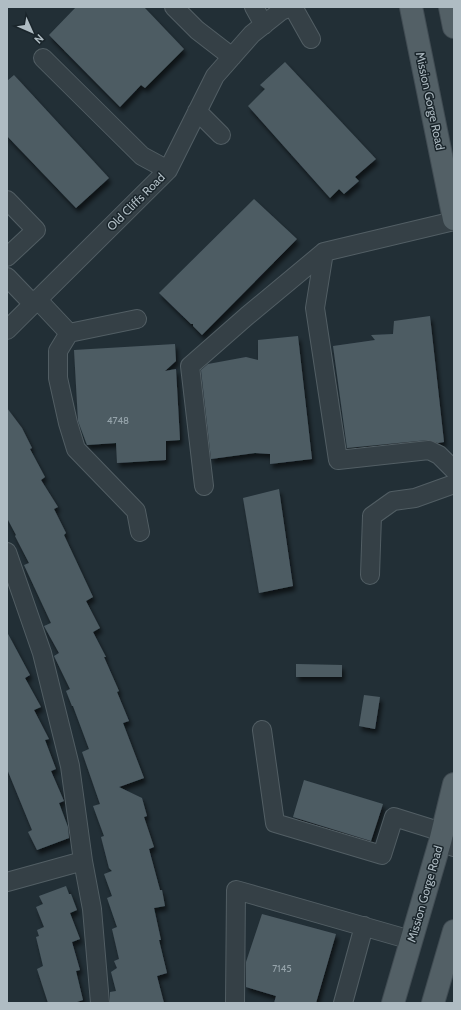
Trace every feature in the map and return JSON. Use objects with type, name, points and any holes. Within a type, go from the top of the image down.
[{"type":"main road","name":"Mission Gorge Road","points":[[411,7],[454,220]]},
{"type":"main road","points":[[450,7],[454,27]]},
{"type":"main road","name":"Mission Gorge Road","points":[[393,1003],[411,940],[445,840],[454,784]]},
{"type":"main road","points":[[433,1003],[454,931]]},
{"type":"street","points":[[174,7],[197,30],[232,57]]},
{"type":"street","points":[[254,7],[264,25]]},
{"type":"street","points":[[292,7],[311,39]]},
{"type":"street","name":"Old Cliffs Road","points":[[7,330],[168,170],[215,76],[252,34],[281,11],[292,7]]},
{"type":"street","points":[[43,58],[142,156],[168,170]]},
{"type":"street","points":[[197,111],[221,135]]},
{"type":"street","points":[[7,200],[36,230],[7,258]]},
{"type":"street","points":[[204,486],[190,366],[324,252],[454,220]]},
{"type":"street","points":[[324,252],[315,308],[338,460],[429,450],[439,455],[454,470]]},
{"type":"street","points":[[7,277],[69,333]]},
{"type":"street","points":[[137,319],[69,333],[58,351],[58,378],[68,423],[76,449],[136,511],[140,532]]},
{"type":"street","points":[[370,575],[372,516],[393,501],[415,498],[454,484]]},
{"type":"street","points":[[7,552],[42,653],[70,766],[83,861],[92,909],[100,1003]]},
{"type":"street","points":[[262,730],[275,823],[382,854],[394,817],[445,840]]},
{"type":"street","points":[[7,882],[83,861]]},
{"type":"street","points":[[235,1003],[236,890],[411,940]]},
{"type":"street","points":[[343,1003],[364,926]]},
{"type":"building","points":[[76,7],[144,7],[184,49],[145,88],[141,85],[120,107],[49,35]]},
{"type":"building","points":[[285,62],[376,159],[355,177],[359,181],[344,194],[339,189],[330,198],[248,106],[265,89],[260,85]]},
{"type":"building","points":[[14,75],[109,178],[76,208],[7,136],[7,81]]},
{"type":"building","points":[[254,199],[297,239],[202,335],[193,326],[193,324],[191,324],[159,293]]},
{"type":"building","points":[[430,316],[444,442],[438,443],[428,440],[347,448],[333,346],[375,340],[371,335],[393,334],[394,321]]},
{"type":"building","points":[[298,336],[312,459],[270,464],[270,454],[255,453],[211,459],[201,370],[208,364],[246,357],[258,360],[258,340]]},
{"type":"building","points":[[175,344],[176,361],[165,371],[176,369],[180,440],[166,441],[166,460],[117,463],[116,443],[87,445],[78,421],[74,350]]},
{"type":"building","points":[[7,408],[22,428],[32,448],[30,449],[45,477],[41,480],[58,507],[54,509],[66,533],[64,535],[93,597],[86,601],[100,628],[93,632],[106,657],[104,657],[119,691],[117,692],[129,721],[123,723],[144,778],[119,787],[142,798],[147,816],[144,817],[154,847],[149,849],[160,890],[162,890],[165,906],[154,908],[161,940],[159,940],[167,973],[157,976],[164,1003],[110,1003],[110,992],[116,991],[111,972],[117,968],[114,961],[119,959],[112,929],[117,927],[107,898],[112,896],[104,874],[112,871],[109,868],[101,837],[104,836],[93,806],[100,804],[82,752],[89,749],[66,691],[70,689],[54,656],[59,653],[44,626],[51,623],[24,565],[29,563],[7,518]]},
{"type":"building","points":[[279,489],[293,586],[259,593],[243,498]]},
{"type":"building","points":[[7,632],[30,675],[25,678],[41,707],[34,710],[49,739],[45,740],[56,769],[51,771],[64,801],[59,803],[68,827],[69,838],[37,850],[28,832],[32,830],[7,769]]},
{"type":"building","points":[[296,664],[342,665],[342,677],[296,677]]},
{"type":"building","points":[[364,695],[380,697],[375,729],[359,726]]},
{"type":"building","points":[[304,780],[383,804],[371,841],[293,817]]},
{"type":"building","points":[[66,886],[69,894],[71,894],[77,910],[70,913],[80,939],[72,942],[80,970],[76,971],[83,1000],[74,1003],[48,1003],[37,969],[43,966],[36,937],[39,936],[37,930],[44,927],[36,907],[43,904],[39,896]]},
{"type":"building","points":[[262,914],[336,934],[316,1003],[274,1003],[276,996],[246,987],[246,962]]}]
